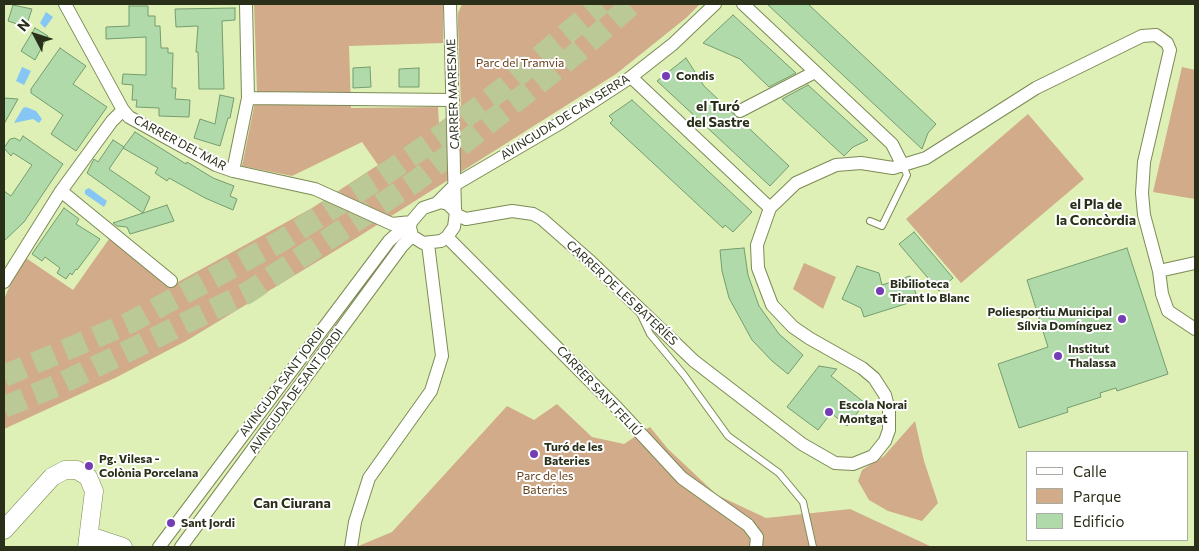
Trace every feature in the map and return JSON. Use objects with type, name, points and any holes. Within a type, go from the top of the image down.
[{"type":"street","name":"CARRER DEL MAR","points":[[65,4],[123,110],[129,116],[216,164],[233,171],[315,189],[392,224],[411,222]]},
{"type":"street","points":[[233,171],[248,98],[246,4]]},
{"type":"street","name":"CARRER MARESME","points":[[450,4],[456,212]]},
{"type":"street","name":"AVINGUDA DE CAN SERRA","points":[[456,184],[570,117],[631,77],[673,44],[715,4]]},
{"type":"street","points":[[743,4],[892,144],[903,166]]},
{"type":"street","points":[[631,77],[770,208],[796,183],[836,165],[861,163],[893,168],[926,158],[953,143],[1036,88],[1142,36],[1156,35],[1167,43],[1170,50],[1144,162],[1142,194],[1144,215],[1159,271],[1162,294],[1168,311],[1195,329]]},
{"type":"street","points":[[740,111],[815,72]]},
{"type":"street","points":[[248,98],[453,100]]},
{"type":"street","points":[[4,282],[61,191],[112,121],[123,110]]},
{"type":"street","points":[[438,202],[448,204],[456,212],[454,226],[447,237],[428,244],[412,236],[411,222],[423,208],[438,202],[456,184]]},
{"type":"street","points":[[61,191],[171,282]]},
{"type":"street","name":"CARRER DE LES BATERÍES","points":[[456,212],[466,219],[504,211],[533,214],[551,226],[694,361],[772,422],[802,444],[835,463],[853,464],[872,456],[885,441],[889,430],[889,410],[885,395],[874,378],[862,368],[808,338],[793,327],[772,305],[758,268],[757,245],[770,208]]},
{"type":"street","name":"AVINGUDA SANT JORDI","points":[[159,547],[389,241],[411,222]]},
{"type":"street","name":"AVINGUDA DE SANT JORDI","points":[[181,547],[402,246],[412,236]]},
{"type":"street","name":"CARRER SANT FELIÚ","points":[[447,237],[618,409],[682,478],[748,525],[757,542]]},
{"type":"street","points":[[351,547],[355,522],[369,478],[432,391],[442,356],[428,244]]},
{"type":"street","points":[[1159,271],[1195,263]]},
{"type":"street","points":[[4,530],[52,477],[71,469],[82,472],[92,483],[94,491],[88,542],[123,547]]},
{"type":"lane","points":[[870,221],[882,226],[889,206],[907,175],[903,166]]},
{"type":"lane","points":[[634,303],[650,334],[684,375],[728,436],[779,473],[803,502],[813,547]]},
{"type":"green space","name":"Parc del Tramvia","points":[[254,4],[443,4],[443,43],[349,46],[351,108],[438,107],[439,123],[461,106],[458,13],[462,4],[700,4],[686,18],[616,74],[358,237],[186,341],[115,378],[4,429],[4,299],[23,256],[73,290],[109,239],[169,287],[312,208],[378,165],[362,142],[292,176],[242,166],[257,92]]},
{"type":"green space","points":[[1182,67],[1195,70],[1195,199],[1153,192]]},
{"type":"green space","points":[[1028,114],[1084,179],[961,283],[906,219]]},
{"type":"green space","points":[[804,263],[836,277],[823,309],[793,289]]},
{"type":"green space","name":"Parc de les Bateries","points":[[557,404],[592,437],[624,444],[650,427],[668,449],[717,495],[766,518],[850,509],[932,547],[356,547],[392,532],[507,406],[534,420]]},
{"type":"green space","points":[[915,421],[924,461],[938,503],[922,521],[888,511],[869,500],[858,481],[862,470],[884,456]]},
{"type":"water","points":[[46,12],[53,17],[45,28],[40,23]]},
{"type":"water","points":[[22,67],[31,71],[24,85],[16,81]]},
{"type":"water","points":[[26,107],[36,111],[42,119],[39,123],[33,119],[14,123],[23,108]]},
{"type":"water","points":[[89,188],[107,201],[104,207],[85,194],[85,190]]},
{"type":"building","points":[[767,4],[808,4],[936,124],[928,133],[922,149]]},
{"type":"building","points":[[13,5],[32,9],[26,27],[8,21]]},
{"type":"building","points":[[129,6],[148,6],[148,16],[155,16],[155,26],[160,26],[161,48],[168,48],[168,53],[173,53],[172,88],[176,88],[175,99],[190,100],[189,117],[159,116],[159,108],[136,107],[137,100],[132,100],[133,85],[122,84],[123,74],[146,75],[146,37],[106,39],[106,27],[129,26]]},
{"type":"building","points":[[235,8],[235,20],[222,21],[224,89],[199,89],[198,52],[196,52],[198,26],[176,27],[175,9]]},
{"type":"building","points":[[733,15],[796,73],[769,87],[740,59],[703,43]]},
{"type":"building","points":[[35,28],[48,36],[35,60],[21,51]]},
{"type":"building","points":[[60,48],[86,66],[73,84],[107,107],[76,151],[51,134],[63,115],[31,93],[31,89]]},
{"type":"building","points":[[686,58],[704,86],[789,166],[770,186],[657,81]]},
{"type":"building","points":[[370,67],[371,87],[353,88],[353,68]]},
{"type":"building","points":[[419,68],[419,87],[399,87],[399,69]]},
{"type":"building","points":[[808,85],[868,140],[853,147],[844,156],[782,99]]},
{"type":"building","points":[[220,95],[234,98],[230,118],[228,118],[220,146],[194,138],[200,119],[215,124]]},
{"type":"building","points":[[4,98],[18,99],[4,124]]},
{"type":"building","points":[[632,100],[752,212],[733,232],[725,225],[723,228],[610,123],[613,120],[609,116]]},
{"type":"building","points":[[135,132],[186,164],[187,162],[213,178],[234,186],[230,196],[237,199],[233,210],[205,198],[169,178],[167,181],[155,173],[158,168],[123,148]]},
{"type":"building","points":[[23,136],[63,164],[24,222],[4,241],[4,191],[11,196],[32,165],[13,153],[11,156],[4,148],[10,139],[15,138],[20,141]]},
{"type":"building","points":[[113,140],[124,147],[109,169],[150,197],[143,213],[87,173],[94,159],[98,162]]},
{"type":"building","points":[[167,205],[174,221],[130,234],[127,227],[117,226],[113,223]]},
{"type":"building","points":[[64,208],[79,219],[76,224],[100,239],[77,270],[72,275],[70,273],[66,279],[57,273],[60,268],[45,257],[42,261],[32,254]]},
{"type":"building","points":[[914,232],[953,278],[939,291],[899,244]]},
{"type":"building","points":[[744,248],[748,275],[759,306],[779,334],[803,355],[788,374],[772,361],[752,340],[729,298],[722,271],[720,250]]},
{"type":"building","points":[[1127,248],[1168,374],[1117,391],[1116,388],[1100,393],[1101,397],[1067,408],[1068,412],[1019,428],[998,364],[1048,347],[1027,280]]},
{"type":"building","name":"Bibilioteca Tirant lo Blanc","points":[[857,266],[879,273],[882,285],[910,276],[918,300],[864,317],[861,308],[842,299]]},
{"type":"building","points":[[819,366],[837,369],[831,376],[865,403],[847,426],[831,413],[818,430],[787,407]]},
{"type":"tunnel","points":[[4,376],[129,323],[281,241],[378,179],[454,126],[501,90],[601,4]]},
{"type":"tunnel","points":[[4,407],[58,385],[247,293],[416,181],[579,51],[632,4]]},
{"type":"place","name":"Condis","points":[[666,76]]},
{"type":"place","name":"Bibilioteca Tirant lo Blanc","points":[[880,291]]},
{"type":"place","name":"Poliesportiu Municipal Sílvia Domínguez","points":[[1122,319]]},
{"type":"place","name":"Institut Thalassa","points":[[1058,356]]},
{"type":"place","name":"Escola Norai Montgat","points":[[829,412]]},
{"type":"place","name":"Turó de les Bateries","points":[[534,454]]},
{"type":"place","name":"Pg. Vilesa - Colònia Porcelana","points":[[89,466]]},
{"type":"place","name":"Sant Jordi","points":[[171,523]]},
{"type":"district","name":"el Turó del Sastre","points":[[718,114]]},
{"type":"district","name":"el Pla de la Concòrdia","points":[[1096,212]]},
{"type":"district","name":"Can Ciurana","points":[[292,503]]}]
